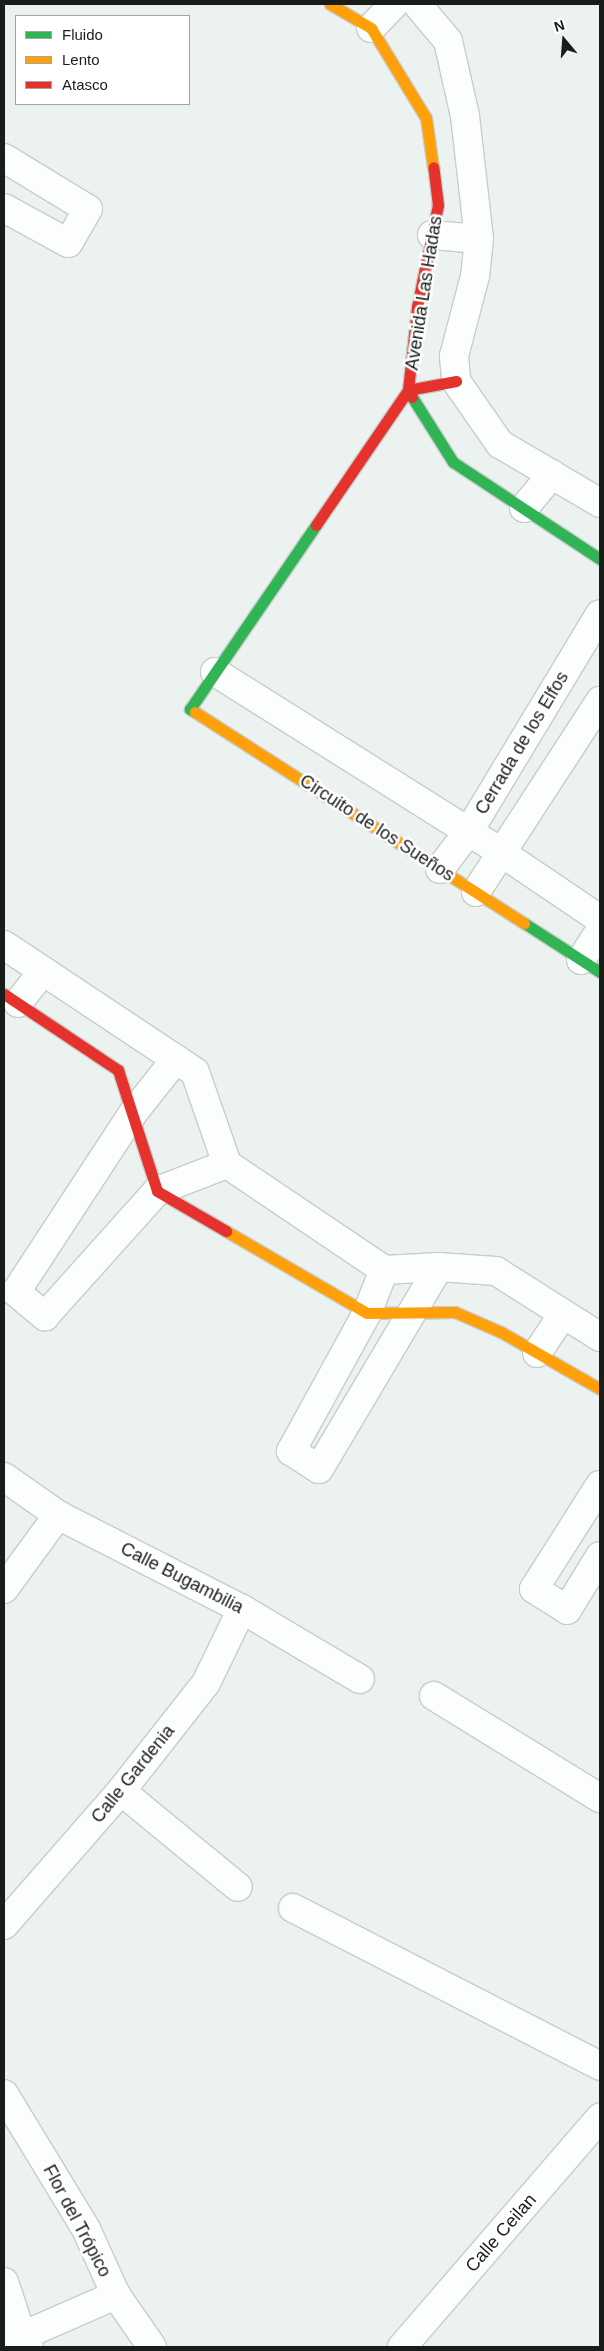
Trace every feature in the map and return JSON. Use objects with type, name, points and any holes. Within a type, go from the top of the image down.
[{"type":"street","name":"Avenida Las Hadas","points":[[330,4],[371,28],[426,118],[438,205],[417,307],[408,390],[453,462],[600,559]]},
{"type":"street","points":[[371,28],[394,4]]},
{"type":"street","points":[[417,4],[448,40],[465,116],[479,239],[475,276],[454,356],[456,382],[500,444],[600,503]]},
{"type":"street","points":[[426,118],[465,116]]},
{"type":"street","points":[[4,158],[88,209],[68,243],[4,208]]},
{"type":"street","points":[[432,235],[479,239]]},
{"type":"street","points":[[408,390],[456,382]]},
{"type":"street","name":"Circuito de los Sueños","points":[[408,390],[190,709],[591,966]]},
{"type":"street","points":[[524,508],[552,474]]},
{"type":"street","name":"Cerrada de los Elfos","points":[[440,869],[469,831],[600,614]]},
{"type":"street","points":[[215,672],[502,852],[600,920]]},
{"type":"street","points":[[476,892],[600,701]]},
{"type":"street","points":[[591,966],[600,931]]},
{"type":"street","points":[[4,945],[195,1072],[227,1164],[384,1270],[438,1267],[496,1271],[600,1337]]},
{"type":"street","points":[[43,971],[11,998],[118,1070],[157,1191],[368,1313],[455,1312],[501,1332],[600,1389]]},
{"type":"street","points":[[176,1059],[133,1113],[16,1292],[45,1316],[157,1191],[227,1164]]},
{"type":"street","points":[[384,1270],[368,1313],[291,1450],[320,1470],[438,1267]]},
{"type":"street","points":[[537,1353],[563,1314]]},
{"type":"street","name":"Calle Bugambilia","points":[[4,1477],[58,1514],[242,1609],[360,1679]]},
{"type":"street","points":[[600,1485],[534,1589],[567,1610],[600,1556]]},
{"type":"street","points":[[4,1589],[58,1514]]},
{"type":"street","points":[[572,1528],[600,1544]]},
{"type":"street","name":"Calle Gardenia","points":[[4,1925],[121,1791],[206,1683],[242,1609]]},
{"type":"street","points":[[434,1696],[600,1798]]},
{"type":"street","points":[[121,1791],[238,1887]]},
{"type":"street","points":[[293,1908],[600,2066]]},
{"type":"street","name":"Flor del Trópico","points":[[4,2094],[86,2229],[116,2295],[152,2347]]},
{"type":"street","name":"Calle Ceilan","points":[[402,2347],[600,2118]]},
{"type":"street","points":[[4,2282],[18,2341],[116,2295]]},
{"type":"traffic: fast","points":[[412,397],[453,462],[600,559]]},
{"type":"traffic: fast","points":[[195,712],[190,709],[316,525]]},
{"type":"traffic: fast","points":[[524,923],[600,972]]},
{"type":"traffic: slow","points":[[330,4],[371,28],[426,118],[433,167]]},
{"type":"traffic: slow","points":[[195,712],[524,923]]},
{"type":"traffic: slow","points":[[226,1231],[367,1313],[455,1312],[501,1332],[600,1389]]},
{"type":"traffic: jam","points":[[412,397],[408,390],[417,307],[438,205],[433,167]]},
{"type":"traffic: jam","points":[[316,525],[408,390],[456,381]]},
{"type":"traffic: jam","points":[[4,994],[118,1070],[157,1191],[226,1231]]}]
